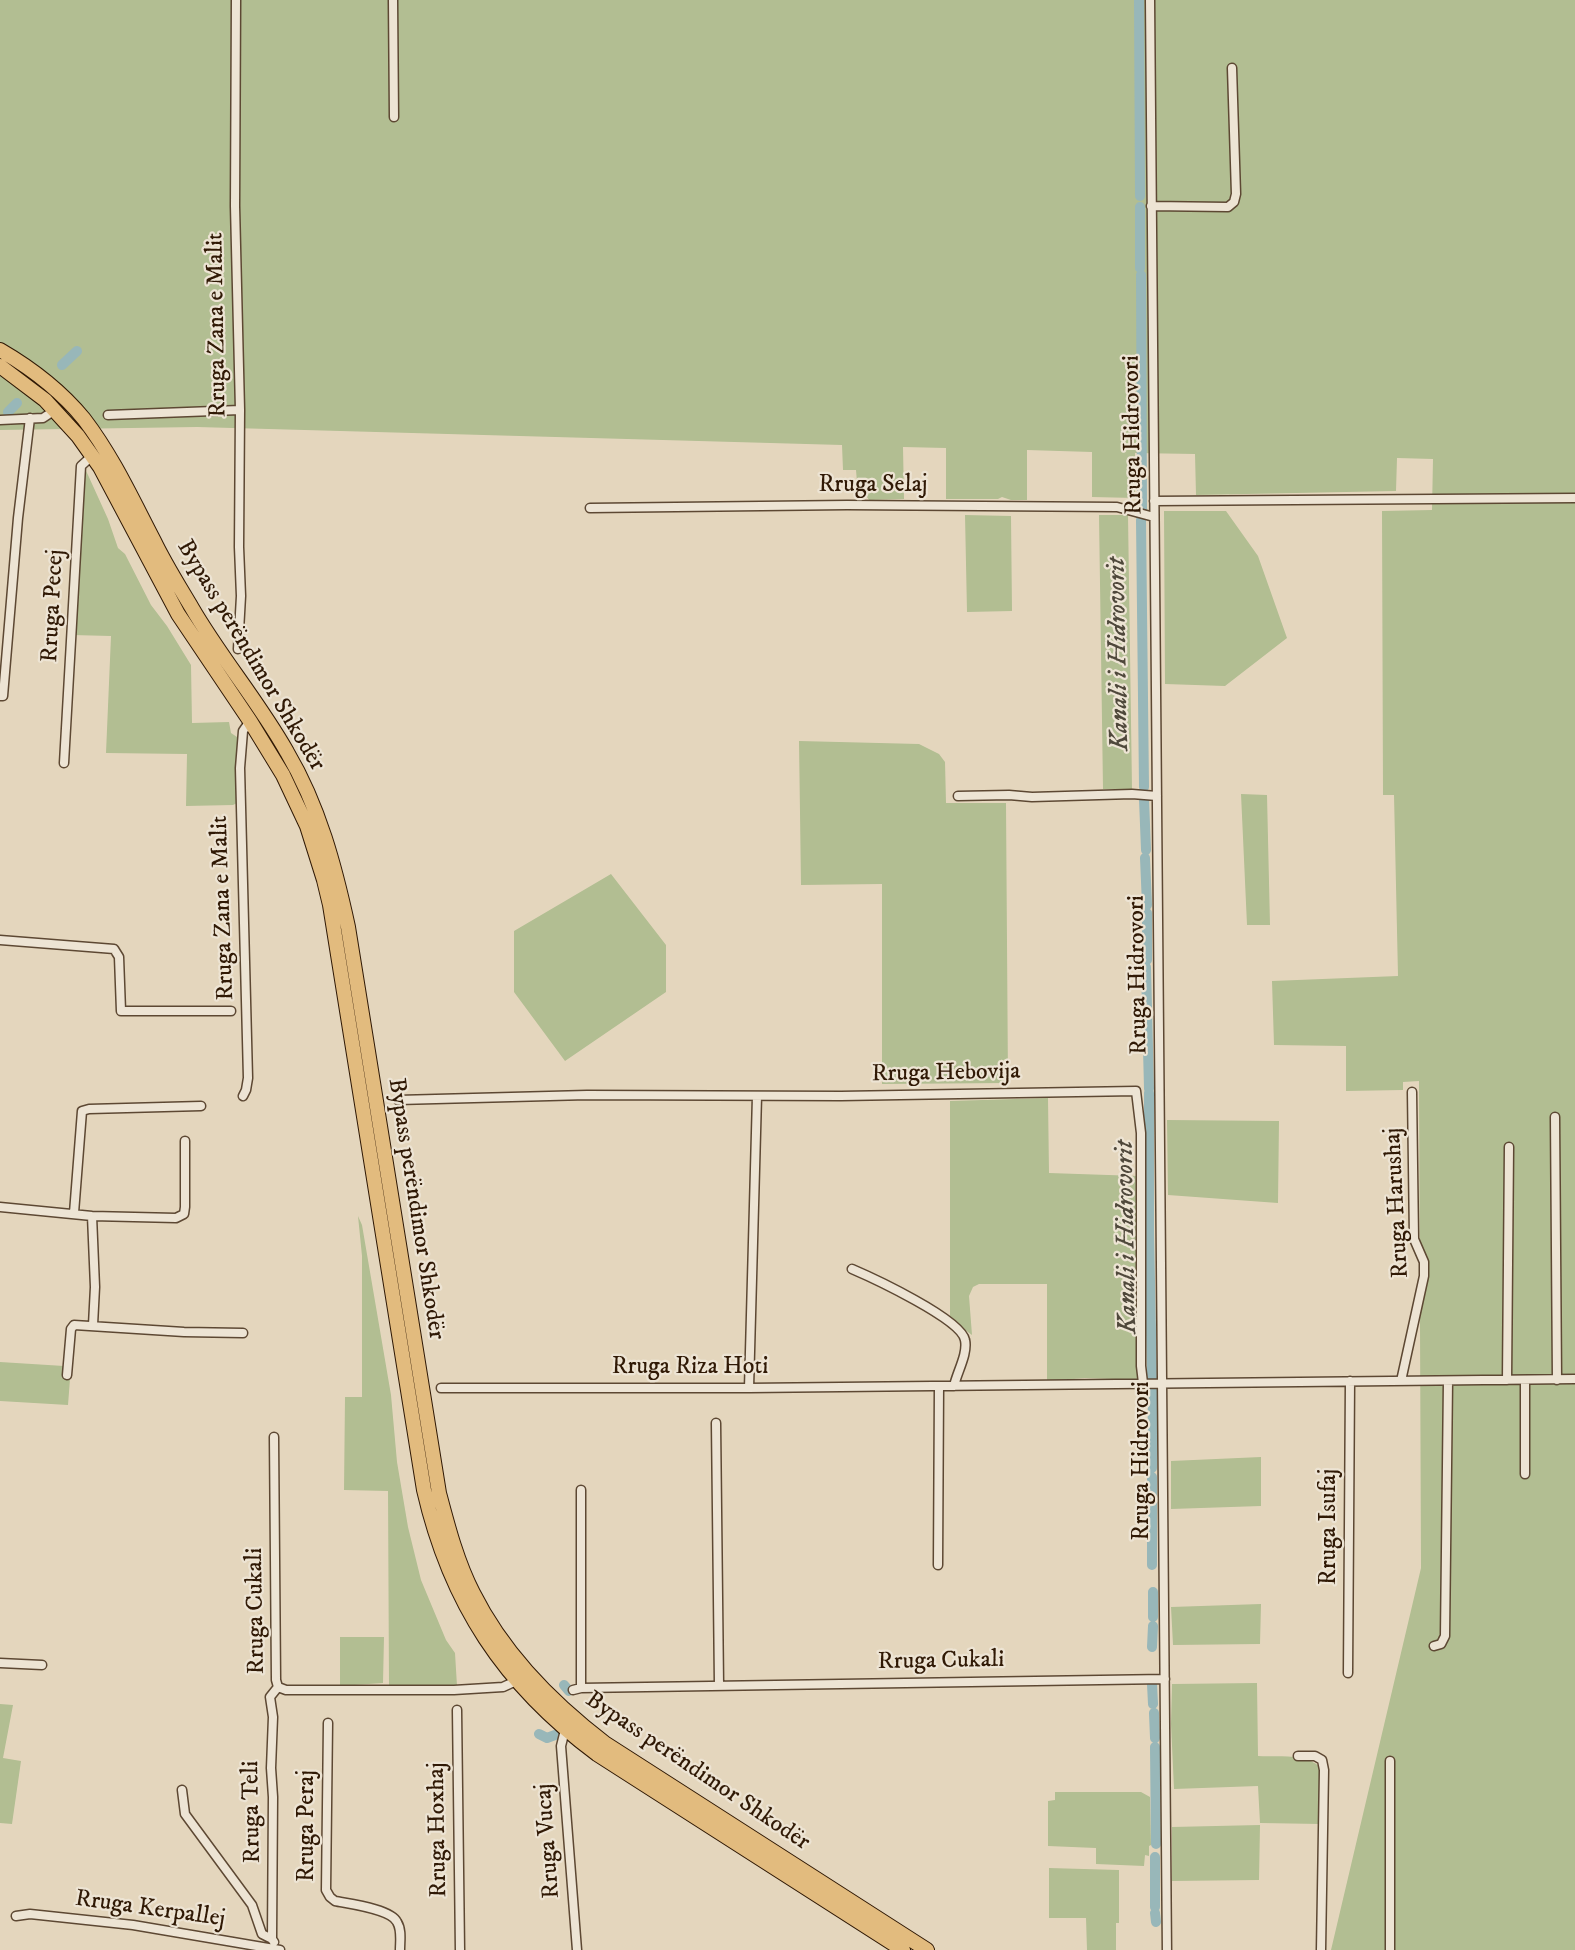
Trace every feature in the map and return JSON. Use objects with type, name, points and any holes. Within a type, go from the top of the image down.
[{"type":"highway","name":"Bypass perëndimor Shkodër","points":[[0,350],[49,384],[82,418],[99,441],[121,476],[155,544],[193,610],[288,753],[314,807],[336,869],[348,927],[439,1493],[453,1545],[478,1603],[524,1671],[573,1718],[606,1744],[927,1950]]},
{"type":"highway","name":"Bypass perëndimor Shkodër","points":[[0,366],[45,400],[78,436],[92,456],[114,492],[178,614],[250,721],[283,775],[307,826],[326,889],[424,1490],[432,1526],[457,1589],[484,1640],[516,1681],[565,1730],[597,1754],[903,1950]]},
{"type":"street","name":"Rruga Zana e Malit","points":[[236,0],[235,206],[240,410],[241,596],[238,649]]},
{"type":"street","points":[[393,0],[393,117]]},
{"type":"street","name":"Rruga Hidrovori","points":[[1149,0],[1167,1950]]},
{"type":"street","points":[[1151,206],[1228,207],[1234,202],[1236,194],[1232,68]]},
{"type":"street","points":[[108,415],[240,410]]},
{"type":"street","points":[[0,420],[43,418],[55,411]]},
{"type":"street","points":[[1,696],[30,418]]},
{"type":"street","name":"Rruga Pecej","points":[[64,763],[81,466],[92,456]]},
{"type":"street","points":[[1154,501],[1575,498]]},
{"type":"street","name":"Rruga Selaj","points":[[590,508],[847,505],[1117,507],[1154,517]]},
{"type":"street","name":"Rruga Zana e Malit","points":[[243,1096],[248,1078],[240,768],[243,730],[250,721]]},
{"type":"street","points":[[958,796],[1032,797],[1132,794],[1157,796]]},
{"type":"street","points":[[0,940],[114,949],[119,957],[121,1011],[231,1011]]},
{"type":"street","name":"Rruga Hebovija","points":[[398,1100],[587,1095],[757,1096],[1136,1091],[1141,1133],[1143,1383]]},
{"type":"street","name":"Rruga Harushaj","points":[[1401,1381],[1424,1276],[1424,1262],[1414,1239],[1412,1092]]},
{"type":"street","points":[[749,1388],[757,1096]]},
{"type":"street","points":[[74,1213],[82,1111],[140,1106],[201,1106]]},
{"type":"street","points":[[1555,1117],[1557,1380]]},
{"type":"street","points":[[0,1208],[92,1216],[176,1218],[184,1214],[185,1141]]},
{"type":"street","points":[[1507,1380],[1509,1148]]},
{"type":"street","points":[[92,1216],[95,1287],[93,1325]]},
{"type":"street","points":[[852,1269],[882,1281],[916,1300],[958,1329],[964,1336],[966,1345],[954,1386]]},
{"type":"street","points":[[68,1375],[71,1329],[74,1325],[243,1333]]},
{"type":"street","points":[[1162,1383],[1575,1379]]},
{"type":"street","points":[[1434,1646],[1442,1644],[1445,1636],[1448,1380]]},
{"type":"street","points":[[1525,1474],[1526,1380]]},
{"type":"street","name":"Rruga Isufaj","points":[[1348,1673],[1350,1382]]},
{"type":"street","name":"Rruga Riza Hoti","points":[[441,1388],[749,1388],[1162,1383]]},
{"type":"street","points":[[938,1566],[939,1386]]},
{"type":"street","points":[[716,1423],[719,1685]]},
{"type":"street","name":"Rruga Cukali","points":[[274,1437],[276,1680],[278,1687],[286,1690],[454,1690],[503,1687],[516,1681]]},
{"type":"street","name":"Rruga Cukali","points":[[581,1490],[577,1689],[1165,1678]]},
{"type":"street","points":[[0,1664],[42,1665]]},
{"type":"street","name":"Rruga Teli","points":[[272,1939],[273,1718],[270,1697],[278,1687]]},
{"type":"street","name":"Rruga Hoxhaj","points":[[457,1710],[460,1950]]},
{"type":"street","name":"Rruga Peraj","points":[[328,1723],[326,1890],[335,1901],[386,1912],[394,1917],[399,1924],[400,1950]]},
{"type":"street","name":"Rruga Vucaj","points":[[565,1730],[561,1746],[577,1950]]},
{"type":"street","points":[[1298,1756],[1315,1756],[1322,1760],[1324,1770],[1321,1950]]},
{"type":"street","points":[[1390,1761],[1390,1950]]},
{"type":"street","name":"Rruga Teli","points":[[182,1790],[185,1814],[252,1905],[262,1934],[272,1939],[279,1950]]},
{"type":"street","name":"Rruga Kerpallej","points":[[16,1916],[30,1914],[129,1925],[279,1950]]},
{"type":"green space","points":[[0,0],[1575,0],[1575,1950],[1331,1950],[1421,1568],[1419,1081],[1403,1082],[1403,1090],[1346,1091],[1346,1046],[1274,1045],[1272,981],[1398,976],[1394,795],[1383,795],[1382,511],[1432,510],[1433,459],[1397,458],[1396,491],[1196,495],[1195,454],[1135,453],[1135,498],[1092,497],[1092,452],[1027,450],[1027,500],[1011,500],[1002,497],[998,499],[946,499],[946,448],[903,447],[904,499],[869,500],[857,482],[856,470],[843,470],[842,445],[197,427],[0,430]]},
{"type":"green space","points":[[83,470],[86,471],[108,519],[118,548],[125,554],[151,605],[191,665],[192,723],[229,722],[231,733],[237,737],[237,803],[233,805],[186,806],[187,754],[106,753],[111,636],[72,635]]},
{"type":"green space","points":[[1164,511],[1226,511],[1258,556],[1287,638],[1225,686],[1165,684]]},
{"type":"green space","points":[[965,515],[1011,516],[1012,611],[967,612]]},
{"type":"green space","points":[[1099,515],[1128,515],[1132,789],[1103,789]]},
{"type":"green space","points":[[799,741],[919,744],[939,754],[945,762],[946,803],[1006,803],[1008,1083],[882,1084],[882,884],[801,885]]},
{"type":"green space","points":[[1241,794],[1267,795],[1270,925],[1247,925]]},
{"type":"green space","points":[[611,874],[666,945],[666,992],[565,1061],[514,992],[514,931]]},
{"type":"green space","points":[[1048,1098],[1049,1173],[1138,1176],[1139,1380],[1085,1378],[1047,1381],[1047,1284],[979,1284],[973,1287],[969,1296],[972,1335],[950,1319],[950,1101]]},
{"type":"green space","points":[[1167,1120],[1279,1121],[1278,1203],[1168,1195]]},
{"type":"green space","points":[[358,1216],[362,1225],[391,1395],[397,1462],[408,1527],[421,1580],[446,1640],[455,1653],[457,1686],[389,1685],[388,1491],[344,1490],[345,1397],[362,1397],[362,1256]]},
{"type":"green space","points":[[0,1362],[64,1366],[64,1379],[70,1379],[68,1405],[0,1401]]},
{"type":"green space","points":[[1261,1457],[1261,1506],[1171,1509],[1171,1461]]},
{"type":"green space","points":[[1261,1604],[1260,1644],[1173,1645],[1171,1607]]},
{"type":"green space","points":[[340,1637],[384,1637],[383,1683],[340,1686]]},
{"type":"green space","points":[[1257,1683],[1258,1756],[1299,1758],[1320,1767],[1321,1824],[1260,1823],[1258,1786],[1174,1789],[1172,1684]]},
{"type":"green space","points":[[0,1704],[13,1705],[3,1758],[21,1761],[12,1824],[0,1823]]},
{"type":"green space","points":[[1055,1792],[1141,1792],[1150,1797],[1151,1845],[1149,1856],[1145,1855],[1144,1866],[1096,1864],[1096,1848],[1048,1846],[1048,1801],[1055,1800]]},
{"type":"green space","points":[[1260,1825],[1259,1880],[1172,1881],[1172,1827]]},
{"type":"green space","points":[[1049,1868],[1119,1870],[1119,1923],[1116,1923],[1116,1950],[1087,1950],[1086,1918],[1049,1918]]},
{"type":"waterway","name":"Kanali i Hidrovorit","points":[[1139,0],[1140,196]]},
{"type":"waterway","name":"Kanali i Hidrovorit","points":[[1140,207],[1140,268]]},
{"type":"waterway","name":"Kanali i Hidrovorit","points":[[1141,275],[1142,510]]},
{"type":"waterway","points":[[62,365],[77,351]]},
{"type":"waterway","points":[[8,412],[17,403]]},
{"type":"waterway","name":"Kanali i Hidrovorit","points":[[1141,520],[1144,787]]},
{"type":"waterway","name":"Kanali i Hidrovorit","points":[[1144,799],[1146,850]]},
{"type":"waterway","name":"Kanali i Hidrovorit","points":[[1145,858],[1147,905]]},
{"type":"waterway","name":"Kanali i Hidrovorit","points":[[1147,913],[1147,960]]},
{"type":"waterway","name":"Kanali i Hidrovorit","points":[[1146,967],[1149,1089]]},
{"type":"waterway","name":"Kanali i Hidrovorit","points":[[1149,1093],[1152,1381]]},
{"type":"waterway","name":"Kanali i Hidrovorit","points":[[1152,1468],[1153,1389]]},
{"type":"waterway","name":"Kanali i Hidrovorit","points":[[1152,1477],[1152,1565]]},
{"type":"waterway","name":"Kanali i Hidrovorit","points":[[1153,1592],[1153,1617]]},
{"type":"waterway","name":"Kanali i Hidrovorit","points":[[1152,1647],[1153,1626]]},
{"type":"waterway","name":"Kanali i Hidrovorit","points":[[1152,1684],[1153,1704]]},
{"type":"waterway","points":[[564,1685],[569,1691]]},
{"type":"waterway","name":"Kanali i Hidrovorit","points":[[1154,1713],[1155,1738]]},
{"type":"waterway","points":[[539,1734],[547,1738],[555,1735]]},
{"type":"waterway","name":"Kanali i Hidrovorit","points":[[1155,1747],[1156,1844]]},
{"type":"waterway","name":"Kanali i Hidrovorit","points":[[1155,1857],[1155,1907]]},
{"type":"waterway","name":"Kanali i Hidrovorit","points":[[1155,1913],[1156,1922]]}]
